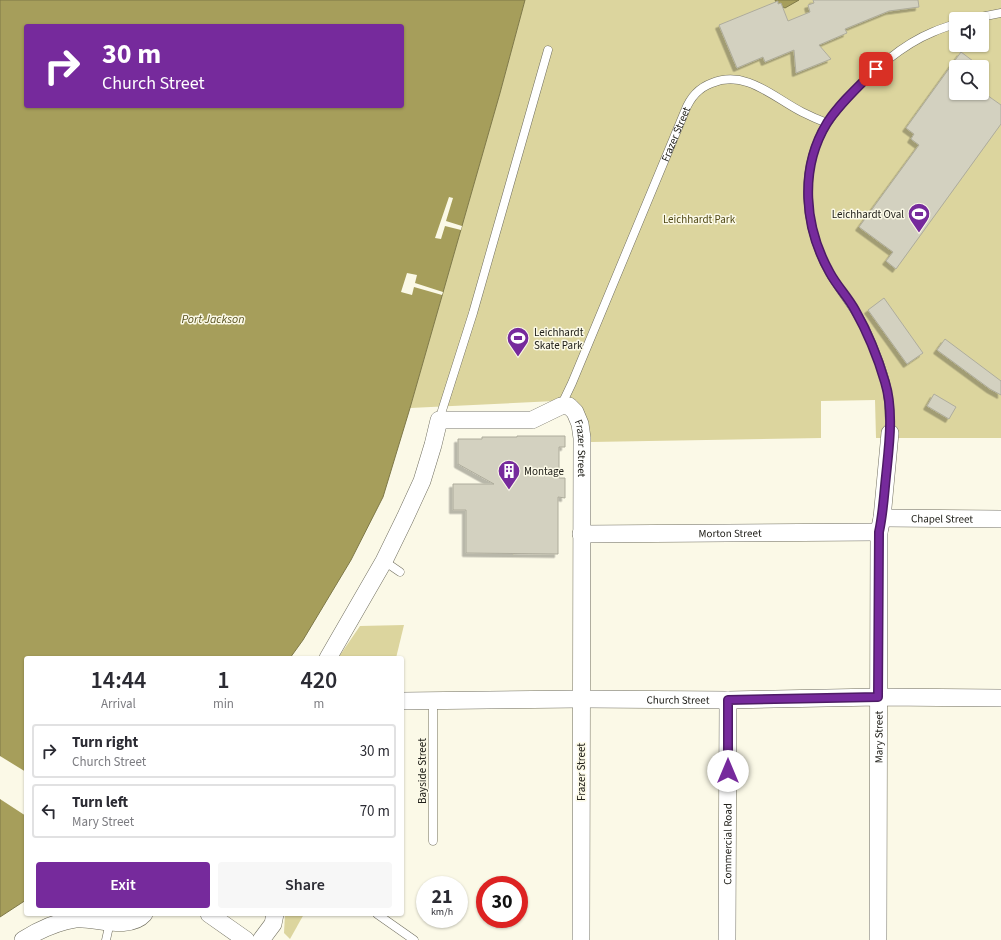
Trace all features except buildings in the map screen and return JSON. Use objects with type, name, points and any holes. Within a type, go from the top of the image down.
[{"type":"street","points":[[329,656],[384,561],[406,518],[422,481],[439,420],[532,420],[561,406]]},
{"type":"street","name":"Frazer Street","points":[[561,406],[569,406],[575,412],[580,424],[582,438],[581,940]]},
{"type":"street","name":"Mary Street","points":[[878,940],[880,525],[890,433]]},
{"type":"street","name":"Chapel Street","points":[[880,525],[1001,519]]},
{"type":"street","name":"Morton Street","points":[[581,534],[880,525]]},
{"type":"street","name":"Church Street","points":[[404,701],[581,699],[728,700],[878,697],[1001,698]]},
{"type":"street","name":"Commercial Road","points":[[727,940],[728,700]]},
{"type":"street","points":[[23,940],[44,928],[66,921],[81,919],[124,922],[134,921],[141,916]]},
{"type":"street","points":[[212,916],[246,940]]},
{"type":"street","points":[[261,940],[273,924],[275,916]]},
{"type":"lane","points":[[989,16],[1001,14]]},
{"type":"lane","name":"Mary Street","points":[[890,433],[886,385],[874,351],[854,309],[830,273],[821,254],[810,222],[808,195],[809,179],[816,148],[827,123],[843,103],[892,56],[911,43],[932,32],[949,26]]},
{"type":"lane","points":[[439,420],[472,313],[548,50]]},
{"type":"lane","name":"Frazer Street","points":[[561,406],[572,383],[685,111],[693,96],[706,85],[716,81],[731,79],[745,81],[766,90],[802,112],[827,123]]},
{"type":"lane","points":[[384,561],[400,572]]},
{"type":"lane","name":"Bayside Street","points":[[432,700],[433,841]]},
{"type":"lane","points":[[380,916],[414,940]]},
{"type":"lane","points":[[106,940],[110,922]]},
{"type":"green space","name":"Leichhardt Park","points":[[525,0],[1001,0],[1001,438],[876,438],[875,400],[821,401],[821,438],[591,442],[587,440],[580,407],[576,400],[410,408]]},
{"type":"green space","points":[[404,625],[396,656],[339,656],[360,626]]},
{"type":"green space","points":[[285,916],[303,916],[290,939],[284,933]]},
{"type":"water","name":"Port Jackson","points":[[0,0],[525,0],[410,408],[383,497],[351,560],[303,640],[291,656],[24,656],[24,901],[0,917]]},
{"type":"water","points":[[775,0],[799,0],[785,8],[777,4]]},
{"type":"pier","points":[[449,197],[453,198],[446,221],[462,226],[461,230],[445,226],[441,239],[435,238]]},
{"type":"pier","points":[[407,273],[417,275],[415,283],[443,292],[442,295],[414,287],[412,295],[401,292]]},
{"type":"pier","points":[[0,756],[24,771],[24,815],[0,799]]},
{"type":"place","name":"Leichhardt Oval","points":[[919,234]]},
{"type":"place","name":"Leichhardt Skate Park","points":[[518,358]]},
{"type":"place","name":"Montage","points":[[509,490]]},
{"type":"route","points":[[728,771],[728,700],[878,697],[879,532],[882,518],[890,433],[886,385],[864,328],[854,309],[830,273],[821,254],[810,222],[808,195],[811,167],[822,133],[843,103],[876,69]]}]
